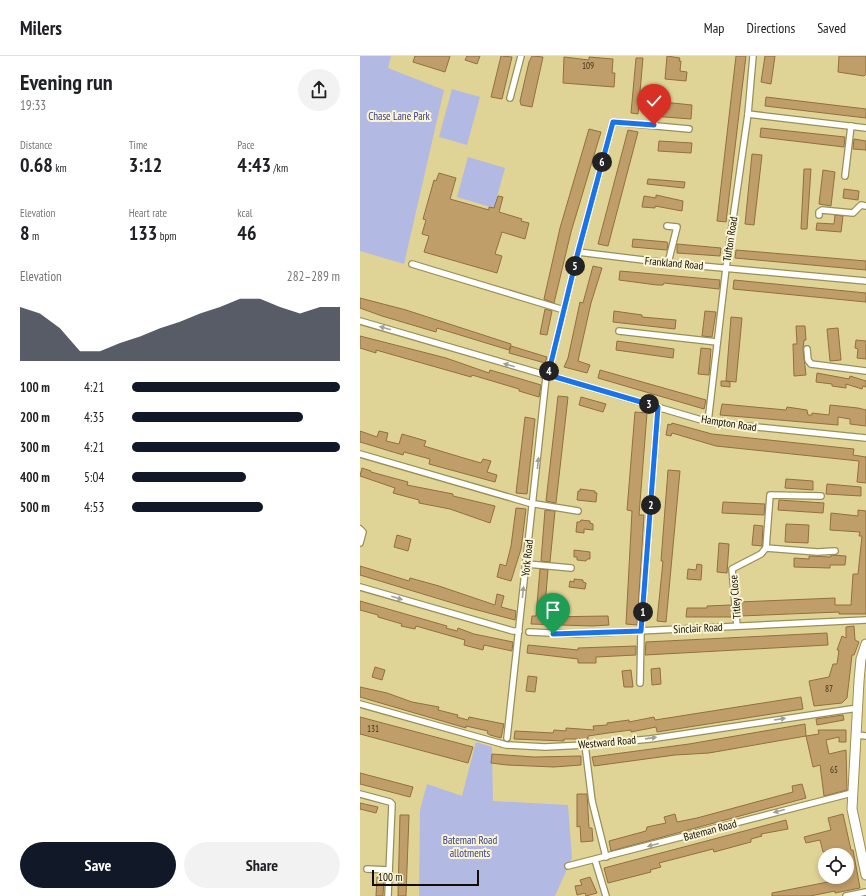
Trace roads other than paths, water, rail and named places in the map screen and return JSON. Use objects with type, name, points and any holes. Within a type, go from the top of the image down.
[{"type":"main road","points":[[866,644],[860,668],[858,708],[861,735],[852,793],[852,814],[862,835],[866,875]]},
{"type":"street","points":[[510,98],[521,56]]},
{"type":"street","name":"Tufton Road","points":[[708,422],[726,268],[748,114],[753,56]]},
{"type":"street","points":[[748,114],[866,128]]},
{"type":"street","name":"York Road","points":[[507,738],[548,375],[578,252],[613,122],[689,129]]},
{"type":"street","points":[[845,176],[851,126]]},
{"type":"street","points":[[819,216],[819,212],[822,210],[853,213],[861,205],[866,206]]},
{"type":"street","points":[[667,226],[677,227],[668,263]]},
{"type":"street","name":"Frankland Road","points":[[578,252],[668,263],[866,281]]},
{"type":"street","points":[[412,264],[564,310]]},
{"type":"street","name":"Hampton Road","points":[[360,321],[708,422],[866,438]]},
{"type":"street","points":[[619,331],[717,342]]},
{"type":"street","points":[[807,348],[808,360],[811,364],[866,371]]},
{"type":"street","points":[[640,683],[641,631],[658,407]]},
{"type":"street","points":[[360,454],[533,504],[578,511]]},
{"type":"street","points":[[821,496],[770,495],[766,548],[817,552],[835,551]]},
{"type":"street","points":[[360,529],[363,532],[360,543]]},
{"type":"street","name":"Titley Close","points":[[737,626],[732,569],[761,554],[766,548]]},
{"type":"street","points":[[527,564],[571,568]]},
{"type":"street","points":[[360,586],[513,631],[519,630]]},
{"type":"street","name":"Sinclair Road","points":[[529,632],[575,634],[866,620]]},
{"type":"street","name":"Westward Road","points":[[360,704],[506,745],[545,747],[585,745],[650,738],[858,708]]},
{"type":"street","points":[[585,745],[592,801],[606,857]]},
{"type":"street","name":"Bateman Road","points":[[568,866],[852,793]]},
{"type":"street","points":[[360,794],[390,802],[392,804],[388,896]]},
{"type":"street","points":[[595,860],[606,896]]},
{"type":"street","points":[[367,869],[389,870]]},
{"type":"street","points":[[846,896],[866,892]]},
{"type":"park label","name":"Chase Lane Park","points":[[399,116]]},
{"type":"park label","name":"Bateman Road allotments","points":[[470,846]]}]
